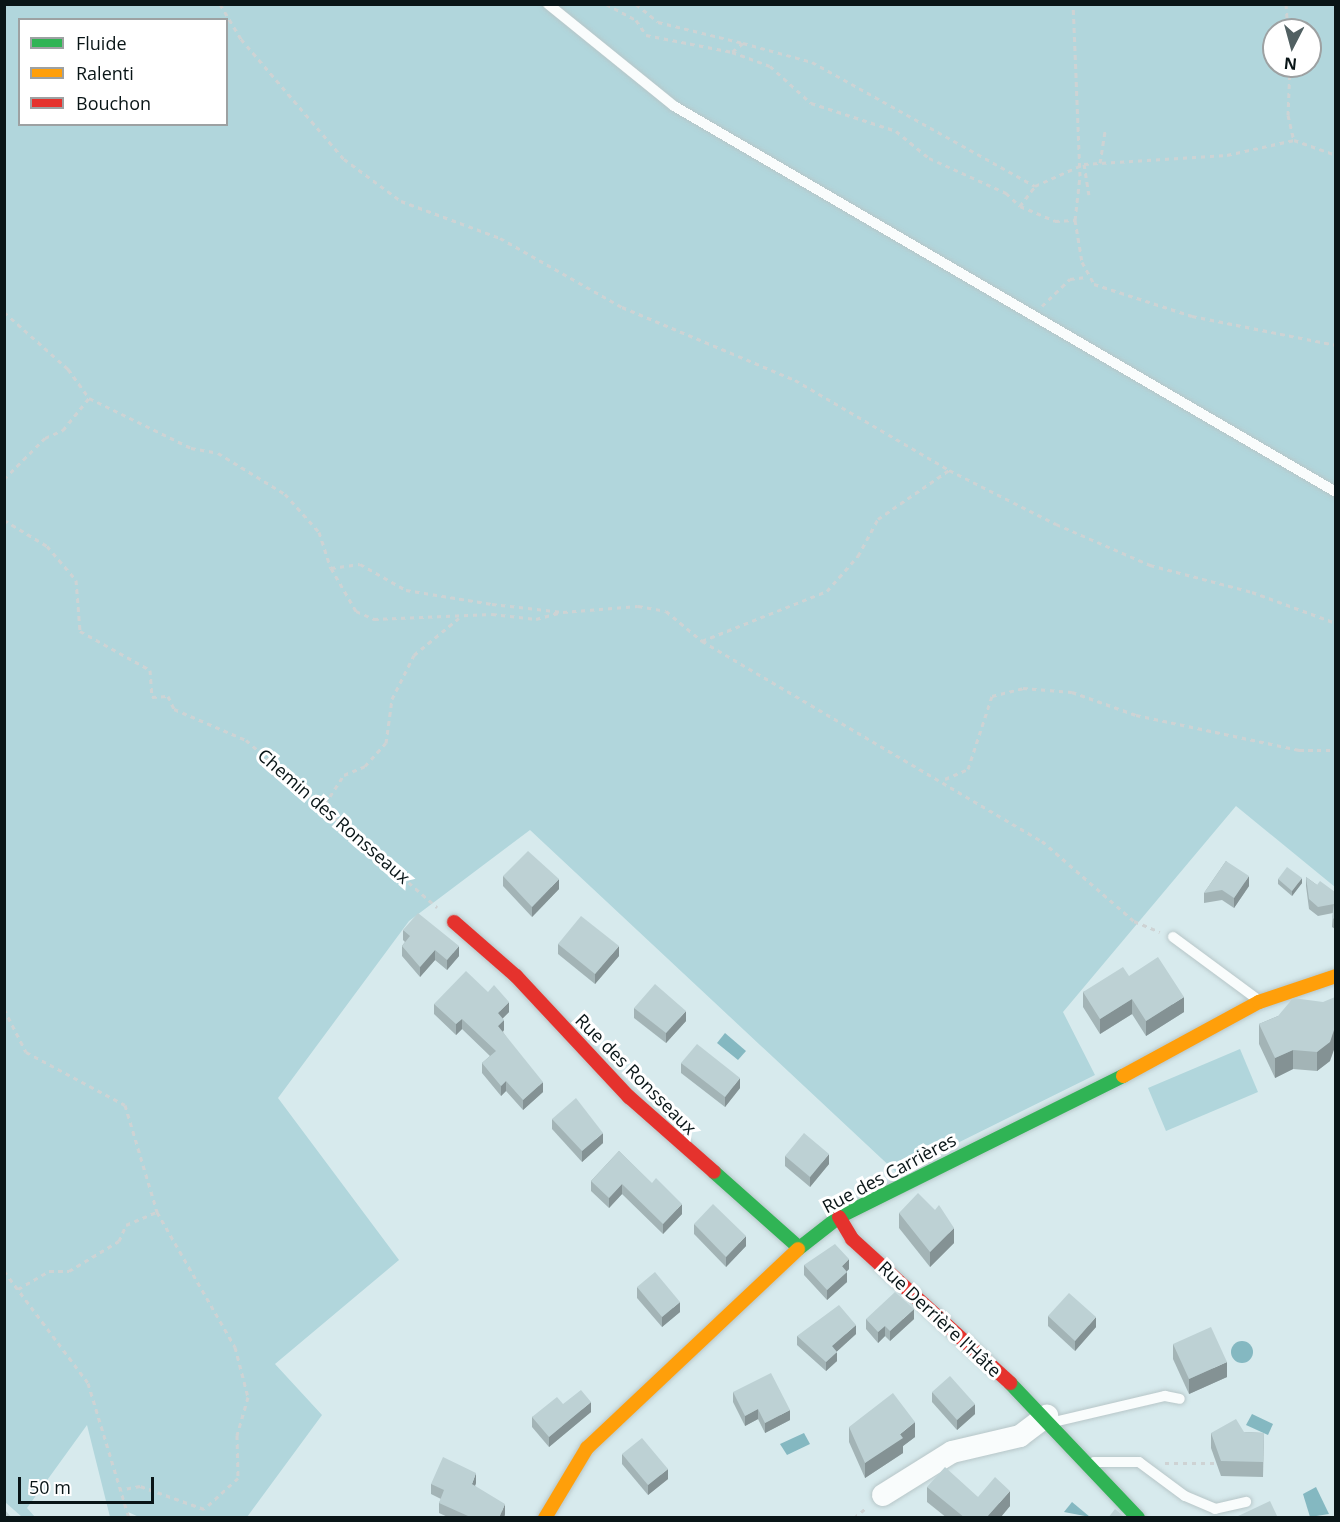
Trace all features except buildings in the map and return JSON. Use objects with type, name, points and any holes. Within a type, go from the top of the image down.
[{"type":"street","name":"Rue des Ronsseaux","points":[[454,922],[516,976],[637,1104],[797,1246]]},
{"type":"street","name":"Rue des Carrières","points":[[545,1518],[587,1448],[797,1246],[839,1217],[1129,1073],[1259,1002],[1335,976]]},
{"type":"street","name":"Rue Derrière l'Hâte","points":[[839,1217],[852,1239],[1050,1419],[1138,1518]]},
{"type":"street","points":[[883,1495],[952,1452],[1020,1436],[1050,1419]]},
{"type":"lane","points":[[548,4],[674,106],[1027,317],[1335,492]]},
{"type":"lane","points":[[1173,937],[1259,1002]]},
{"type":"lane","points":[[1050,1419],[1165,1396],[1180,1399]]},
{"type":"lane","points":[[1091,1464],[1102,1459],[1139,1462],[1185,1496],[1215,1509],[1246,1502]]},
{"type":"path","points":[[220,4],[241,39],[370,182],[431,215],[538,256],[622,307],[699,343],[795,380],[949,470],[1150,565],[1252,592],[1335,623]]},
{"type":"path","points":[[606,4],[636,20],[646,35],[732,52],[770,66],[811,103],[896,132],[929,158],[1006,193],[1020,206],[1055,221],[1075,220]]},
{"type":"path","points":[[636,4],[658,22],[812,62],[1035,186]]},
{"type":"path","points":[[1073,4],[1075,220],[1086,277]]},
{"type":"path","points":[[732,52],[743,43]]},
{"type":"path","points":[[1290,78],[1288,115],[1294,140]]},
{"type":"path","points":[[1100,163],[1105,131]]},
{"type":"path","points":[[1020,206],[1035,186],[1084,164],[1227,155],[1294,140],[1335,155]]},
{"type":"path","points":[[1084,164],[1089,195]]},
{"type":"path","points":[[1027,317],[1070,279],[1086,277],[1131,300],[1335,345]]},
{"type":"path","points":[[4,312],[69,369],[89,398],[190,448],[218,453],[285,494],[319,532],[331,568],[356,611],[374,619],[461,616],[536,619],[563,612],[638,606],[666,611],[702,640],[944,780],[1019,832],[1042,841],[1134,921],[1173,937]]},
{"type":"path","points":[[4,479],[45,438],[63,430],[89,398]]},
{"type":"path","points":[[702,640],[827,591],[858,556],[878,519],[949,470]]},
{"type":"path","name":"Chemin des Ronsseaux","points":[[4,520],[47,546],[76,580],[80,631],[150,670],[152,697],[168,696],[174,709],[246,740],[325,804],[454,922]]},
{"type":"path","points":[[331,568],[360,564],[406,590],[563,612]]},
{"type":"path","points":[[325,804],[344,775],[365,766],[386,743],[392,699],[414,655],[461,616]]},
{"type":"path","points":[[944,780],[968,769],[992,696],[1023,688],[1072,692],[1136,715],[1299,750],[1335,750]]},
{"type":"path","points":[[4,1009],[26,1052],[124,1104],[156,1212],[235,1347],[248,1397],[237,1435],[238,1478],[204,1509],[140,1486],[120,1490]]},
{"type":"path","points":[[18,1289],[49,1271],[69,1271],[119,1241],[126,1225],[156,1212]]},
{"type":"path","points":[[4,1271],[88,1383],[129,1518]]},
{"type":"path","points":[[1139,1462],[1220,1463]]},
{"type":"shaded area","points":[[5,5],[1335,5],[1335,887],[1236,806],[1063,1012],[1095,1075],[897,1173],[530,830],[409,921],[278,1098],[399,1260],[275,1364],[322,1415],[247,1517],[139,1517],[128,1512],[129,1517],[110,1517],[87,1425],[27,1508],[35,1517],[22,1517],[5,1502]]},
{"type":"shaded area","points":[[725,1033],[746,1051],[738,1060],[717,1043]]},
{"type":"shaded area","points":[[1240,1049],[1258,1092],[1166,1131],[1148,1088]]},
{"type":"shaded area","points":[[1242,1341],[1250,1344],[1253,1352],[1250,1360],[1242,1363],[1234,1360],[1231,1352],[1234,1344]]},
{"type":"shaded area","points":[[1252,1414],[1273,1424],[1268,1435],[1246,1425]]},
{"type":"shaded area","points":[[804,1433],[810,1444],[787,1455],[780,1444]]},
{"type":"shaded area","points":[[1316,1487],[1329,1514],[1310,1517],[1303,1494]]},
{"type":"shaded area","points":[[1072,1502],[1090,1517],[1064,1512]]},
{"type":"traffic: fast","points":[[798,1249],[839,1217],[1123,1076]]},
{"type":"traffic: fast","points":[[714,1172],[797,1246]]},
{"type":"traffic: fast","points":[[1010,1383],[1138,1518]]},
{"type":"traffic: slow","points":[[1123,1076],[1259,1002],[1336,976]]},
{"type":"traffic: slow","points":[[545,1518],[587,1448],[798,1249]]},
{"type":"traffic: jam","points":[[454,922],[516,976],[629,1097],[714,1172]]},
{"type":"traffic: jam","points":[[839,1217],[852,1239],[1010,1383]]}]
